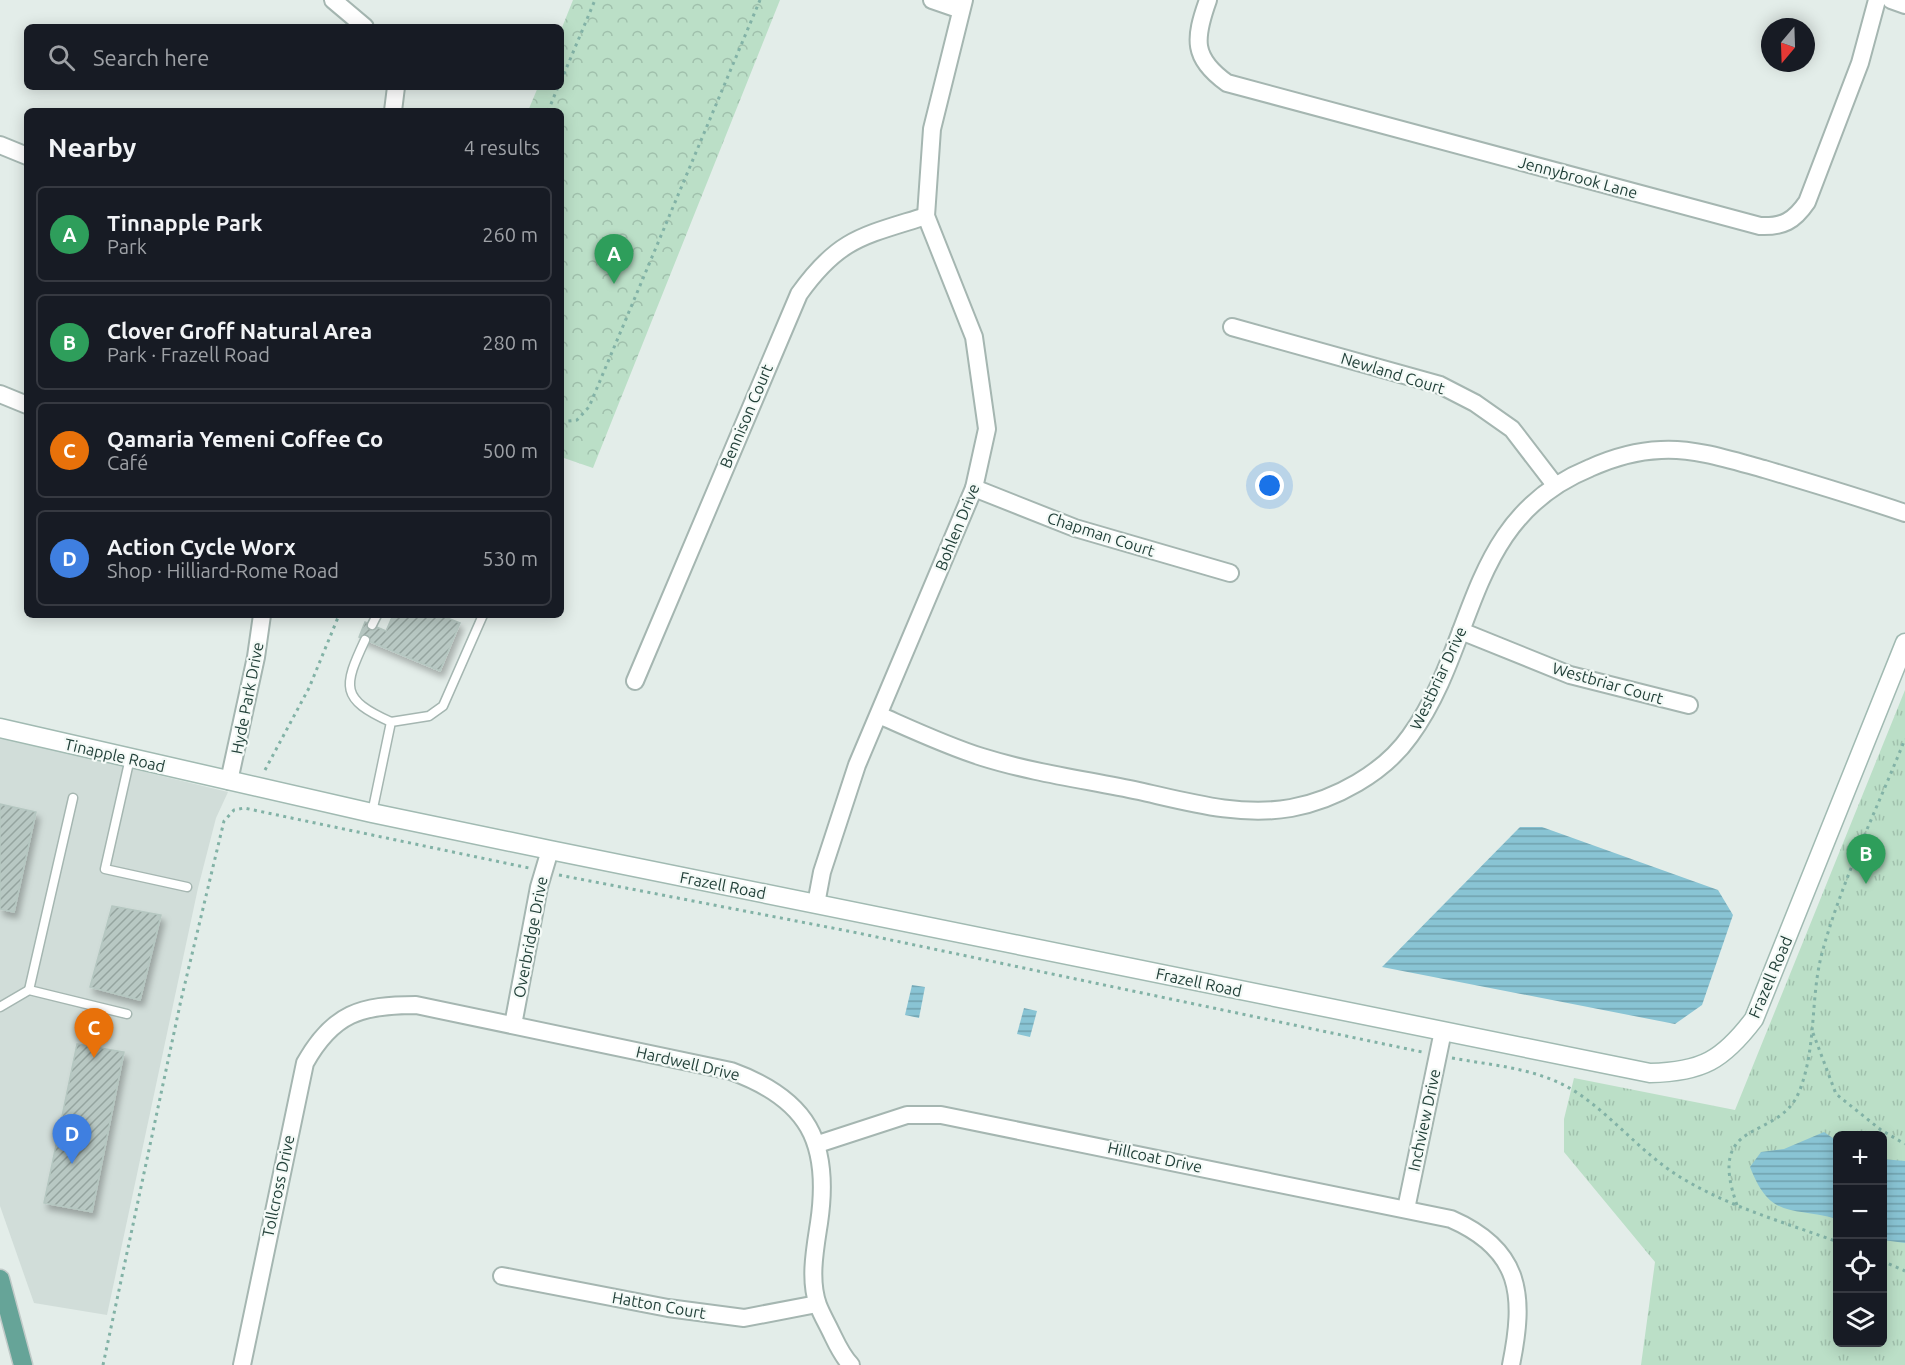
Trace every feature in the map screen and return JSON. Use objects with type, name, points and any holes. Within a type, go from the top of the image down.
[{"type":"main road","points":[[0,1279],[23,1365]]},
{"type":"street","points":[[333,0],[361,24]]},
{"type":"street","points":[[932,0],[963,5]]},
{"type":"street","name":"Jennybrook Lane","points":[[1208,0],[1198,27],[1198,50],[1209,70],[1227,83],[1760,226],[1779,227],[1796,218],[1807,202],[1860,63],[1877,0]]},
{"type":"street","points":[[1891,0],[1905,5]]},
{"type":"street","name":"Bohlen Drive","points":[[816,904],[822,872],[857,765],[974,488],[987,429],[974,338],[926,216],[932,129],[963,5]]},
{"type":"street","points":[[393,108],[396,90]]},
{"type":"street","points":[[0,145],[24,155]]},
{"type":"street","name":"Bennison Court","points":[[635,681],[799,294],[816,270],[851,242],[926,216]]},
{"type":"street","name":"Newland Court","points":[[1232,327],[1440,385],[1474,403],[1512,429],[1555,485]]},
{"type":"street","points":[[0,394],[24,404]]},
{"type":"street","name":"Westbriar Drive","points":[[879,715],[951,746],[1006,763],[1214,807],[1253,810],[1289,808],[1324,799],[1360,781],[1387,761],[1409,738],[1425,710],[1461,631],[1482,575],[1495,550],[1512,525],[1540,494],[1555,485],[1614,458],[1662,450],[1709,455],[1744,464],[1839,490],[1905,513]]},
{"type":"street","name":"Chapman Court","points":[[974,488],[1075,528],[1230,573]]},
{"type":"street","name":"Hyde Park Drive","points":[[230,781],[256,657],[262,618]]},
{"type":"street","name":"Westbriar Court","points":[[1461,631],[1570,675],[1689,705]]},
{"type":"street","name":"Frazell Road","points":[[230,781],[550,850],[1443,1032],[1650,1073],[1680,1072],[1708,1063],[1735,1045],[1754,1019],[1905,643]]},
{"type":"street","name":"Tinapple Road","points":[[0,728],[230,781]]},
{"type":"street","name":"Overbridge Drive","points":[[513,1025],[543,872],[550,850]]},
{"type":"street","name":"Hardwell Drive","points":[[341,1020],[377,1005],[416,1005],[731,1071],[760,1081],[783,1097],[797,1111],[818,1144],[823,1180],[813,1275],[817,1304],[843,1358],[851,1365]]},
{"type":"street","name":"Tollcross Drive","points":[[242,1365],[305,1063],[325,1032],[341,1020]]},
{"type":"street","name":"Inchview Drive","points":[[1406,1209],[1443,1032]]},
{"type":"street","name":"Hillcoat Drive","points":[[818,1144],[907,1115],[941,1114],[1452,1219],[1472,1228],[1488,1240],[1511,1271],[1517,1289],[1520,1311],[1511,1365]]},
{"type":"street","name":"Hatton Court","points":[[502,1276],[668,1308],[744,1318],[817,1304]]},
{"type":"lane","points":[[372,625],[376,618]]},
{"type":"lane","points":[[365,640],[351,671],[349,687],[354,699],[368,712],[391,722],[429,716],[443,706],[482,618]]},
{"type":"lane","points":[[372,813],[391,722]]},
{"type":"lane","points":[[130,758],[105,869],[187,887]]},
{"type":"lane","points":[[29,990],[73,798]]},
{"type":"lane","points":[[0,1007],[29,990],[127,1014]]},
{"type":"path","points":[[564,74],[595,0]]},
{"type":"path","points":[[564,422],[577,420],[589,406],[760,0]]},
{"type":"path","points":[[549,108],[557,90]]},
{"type":"path","points":[[266,767],[309,688],[338,618]]},
{"type":"path","points":[[1737,1205],[1728,1167],[1731,1152],[1747,1134],[1783,1112],[1794,1101],[1803,1079],[1812,1032],[1816,982],[1827,936],[1905,739]]},
{"type":"path","points":[[103,1365],[206,890],[224,821],[234,810],[255,810],[543,872],[853,932],[1438,1055],[1519,1069],[1563,1085],[1599,1110],[1665,1167],[1695,1185],[1737,1205],[1833,1240]]},
{"type":"path","points":[[1812,1032],[1836,1094],[1881,1130],[1905,1144]]},
{"type":"path","points":[[1887,1263],[1905,1271]]},
{"type":"shaded area","points":[[0,737],[228,792],[216,818],[198,888],[107,1315],[34,1303],[0,1206]]},
{"type":"green space","points":[[573,0],[780,0],[593,468],[564,458],[564,108],[529,108],[537,90],[564,90],[563,24]]},
{"type":"green space","points":[[1905,690],[1905,1365],[1641,1365],[1655,1262],[1564,1152],[1564,1119],[1574,1078],[1735,1110]]},
{"type":"water","points":[[1520,827],[1542,827],[1718,890],[1733,915],[1702,1005],[1675,1024],[1382,967]]},
{"type":"water","points":[[912,985],[925,987],[919,1018],[905,1015]]},
{"type":"water","points":[[1024,1008],[1037,1011],[1030,1037],[1017,1034]]},
{"type":"water","points":[[1824,1132],[1833,1138],[1833,1218],[1784,1208],[1766,1196],[1750,1167],[1761,1152],[1784,1149]]},
{"type":"water","points":[[1887,1159],[1905,1161],[1905,1243],[1887,1241]]},
{"type":"building","points":[[392,618],[448,618],[460,623],[440,671],[359,637],[365,622],[386,631]]},
{"type":"building","points":[[0,804],[36,812],[14,912],[0,909]]},
{"type":"building","points":[[112,906],[161,915],[140,1000],[90,987]]},
{"type":"building","points":[[77,1044],[124,1052],[92,1212],[44,1203]]},
{"type":"place","name":"Tinnapple Park","points":[[614,284]]},
{"type":"place","name":"Clover Groff Natural Area","points":[[1866,884]]},
{"type":"place","name":"Qamaria Yemeni Coffee Co","points":[[94,1058]]},
{"type":"place","name":"Action Cycle Worx","points":[[72,1164]]}]
